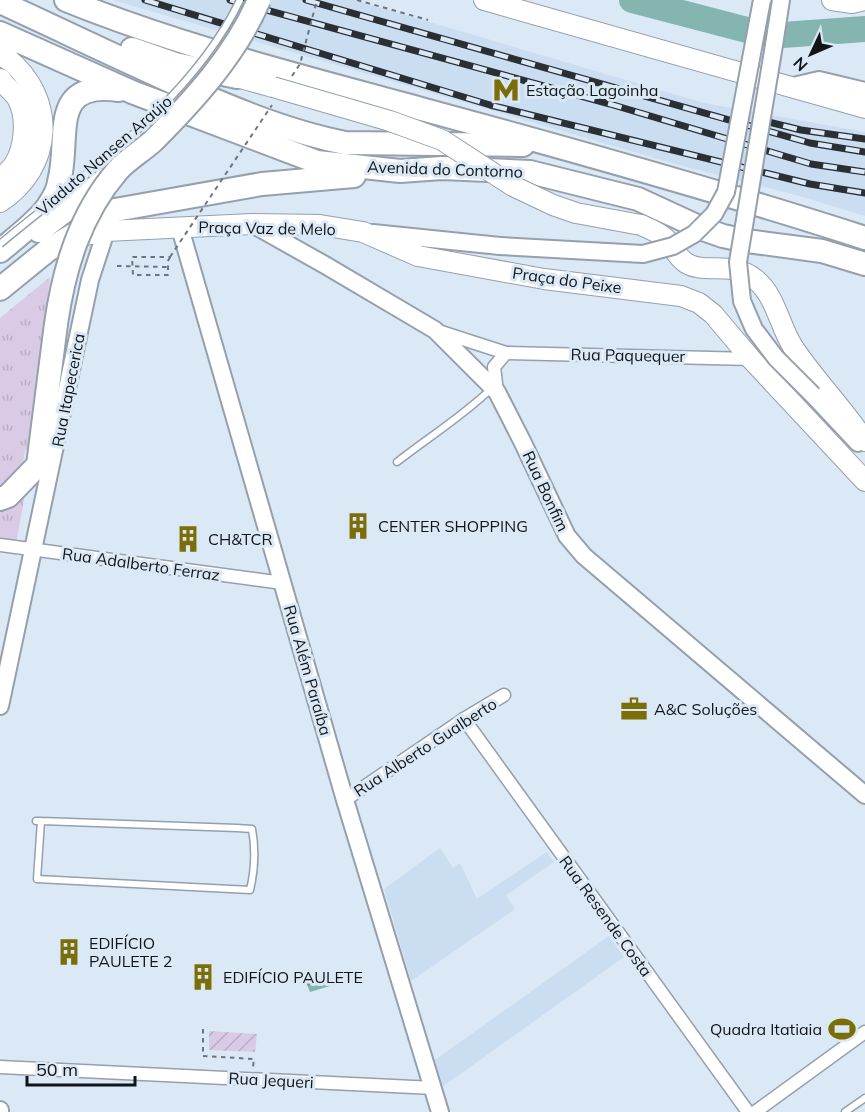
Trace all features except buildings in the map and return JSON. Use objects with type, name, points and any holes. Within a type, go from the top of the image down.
[{"type":"highway","points":[[15,0],[69,25],[137,52],[176,64],[237,77]]},
{"type":"highway","points":[[61,0],[100,23],[237,77]]},
{"type":"highway","name":"Avenida do Contorno","points":[[66,0],[101,14],[261,65],[555,145],[789,213],[865,238]]},
{"type":"highway","points":[[0,266],[35,235],[151,143],[198,95],[234,45],[259,0]]},
{"type":"highway","name":"Avenida do Contorno","points":[[0,2],[234,108],[320,138],[345,143],[555,145]]},
{"type":"highway","name":"Avenida do Contorno","points":[[0,33],[132,92],[317,162],[400,171],[442,168],[530,172],[638,199],[723,236],[822,251],[865,264]]},
{"type":"highway","points":[[0,251],[49,206],[59,182],[67,111],[74,99],[85,91],[105,88],[132,92]]},
{"type":"highway","points":[[0,499],[8,496],[38,465],[62,286],[71,250],[89,211],[118,169]]},
{"type":"highway","points":[[0,289],[48,250],[115,210],[262,184],[400,171]]},
{"type":"main road","points":[[484,0],[865,108]]},
{"type":"main road","points":[[832,0],[857,1]]},
{"type":"main road","points":[[0,202],[13,194],[32,170],[40,145],[43,122],[32,85],[20,68],[2,55]]},
{"type":"main road","points":[[237,77],[390,121],[442,140],[513,186],[553,205],[576,213],[641,225],[655,231],[665,239],[684,262],[693,266],[726,267],[744,272],[760,283],[772,300],[791,343],[865,441]]},
{"type":"main road","points":[[0,81],[17,99],[24,130],[14,165],[0,180]]},
{"type":"main road","name":"Praça Vaz de Melo","points":[[70,238],[106,231],[252,224],[320,225],[363,232]]},
{"type":"main road","name":"Praça do Peixe","points":[[363,232],[418,256],[544,279],[681,296],[699,303],[712,314],[865,482]]},
{"type":"street","points":[[742,111],[762,0]]},
{"type":"street","points":[[781,0],[738,262],[742,301],[754,329],[776,358],[865,450]]},
{"type":"street","points":[[742,111],[774,45]]},
{"type":"street","points":[[788,87],[819,80],[865,91]]},
{"type":"street","name":"Praça Vaz de Melo","points":[[363,232],[500,246],[643,254],[673,246],[694,234],[714,214],[726,192],[742,111]]},
{"type":"street","name":"Rua Bonfim","points":[[252,224],[435,330],[495,390],[567,536],[584,556],[865,795]]},
{"type":"street","name":"Rua Além Paraíba","points":[[180,228],[345,800],[440,1112]]},
{"type":"street","name":"Rua Itapecerica","points":[[0,706],[90,280],[106,231]]},
{"type":"street","name":"Rua Paquequer","points":[[435,330],[506,353],[751,359]]},
{"type":"street","points":[[495,390],[494,367],[506,353]]},
{"type":"street","name":"Rua Itapecerica","points":[[34,549],[32,533],[38,465]]},
{"type":"street","name":"Rua Adalberto Ferraz","points":[[0,545],[283,583]]},
{"type":"street","name":"Rua Alberto Gualberto","points":[[345,800],[504,695]]},
{"type":"street","name":"Rua Resende Costa","points":[[464,720],[748,1112]]},
{"type":"street","points":[[755,1112],[865,1032]]},
{"type":"street","name":"Rua Jequeri","points":[[0,1067],[434,1088]]},
{"type":"lane","name":"Viaduto Nansen Araújo","points":[[0,244],[134,133],[179,89],[218,37],[240,0]]},
{"type":"lane","points":[[397,462],[495,390]]},
{"type":"lane","points":[[38,821],[252,829],[255,845],[254,871],[250,890],[37,879],[38,821]]},
{"type":"lane","points":[[845,1112],[865,1098]]},
{"type":"path","points":[[357,0],[428,20]]},
{"type":"path","points":[[175,257],[170,257],[132,257],[133,275],[168,275],[170,257],[215,191]]},
{"type":"path","points":[[117,266],[168,267]]},
{"type":"path","points":[[203,1029],[203,1056],[254,1059],[253,1079]]},
{"type":"shaded area","points":[[113,0],[355,0],[704,103],[865,132],[865,216],[796,195],[679,165]]},
{"type":"shaded area","points":[[440,848],[453,868],[460,863],[477,899],[547,852],[554,862],[506,895],[515,909],[411,981],[384,889]]},
{"type":"shaded area","points":[[609,936],[624,957],[442,1087],[435,1060]]},
{"type":"green space","points":[[50,277],[30,446],[25,451],[21,473],[0,493],[0,318]]},
{"type":"green space","points":[[25,494],[16,544],[0,542],[0,507]]},
{"type":"green space","points":[[209,1031],[257,1034],[255,1052],[209,1050]]},
{"type":"water","points":[[327,976],[330,986],[310,992],[306,982]]},
{"type":"waterway","points":[[632,0],[762,34],[783,35],[865,29]]},
{"type":"railway","points":[[145,0],[490,105],[810,184],[865,193]]},
{"type":"railway","points":[[230,0],[610,104],[811,164],[865,172]]},
{"type":"railway","points":[[306,0],[810,143],[865,152]]},
{"type":"railway","points":[[756,119],[801,130],[865,139]]},
{"type":"place","name":"Estação Lagoinha","points":[[506,90]]},
{"type":"place","name":"CENTER SHOPPING","points":[[358,526]]},
{"type":"place","name":"CH&TCR","points":[[188,539]]},
{"type":"place","name":"A&C Soluções","points":[[634,709]]},
{"type":"place","name":"EDIFÍCIO PAULETE 2","points":[[69,952]]},
{"type":"place","name":"EDIFÍCIO PAULETE","points":[[203,977]]},
{"type":"place","name":"Quadra Itatiaia","points":[[842,1029]]}]
